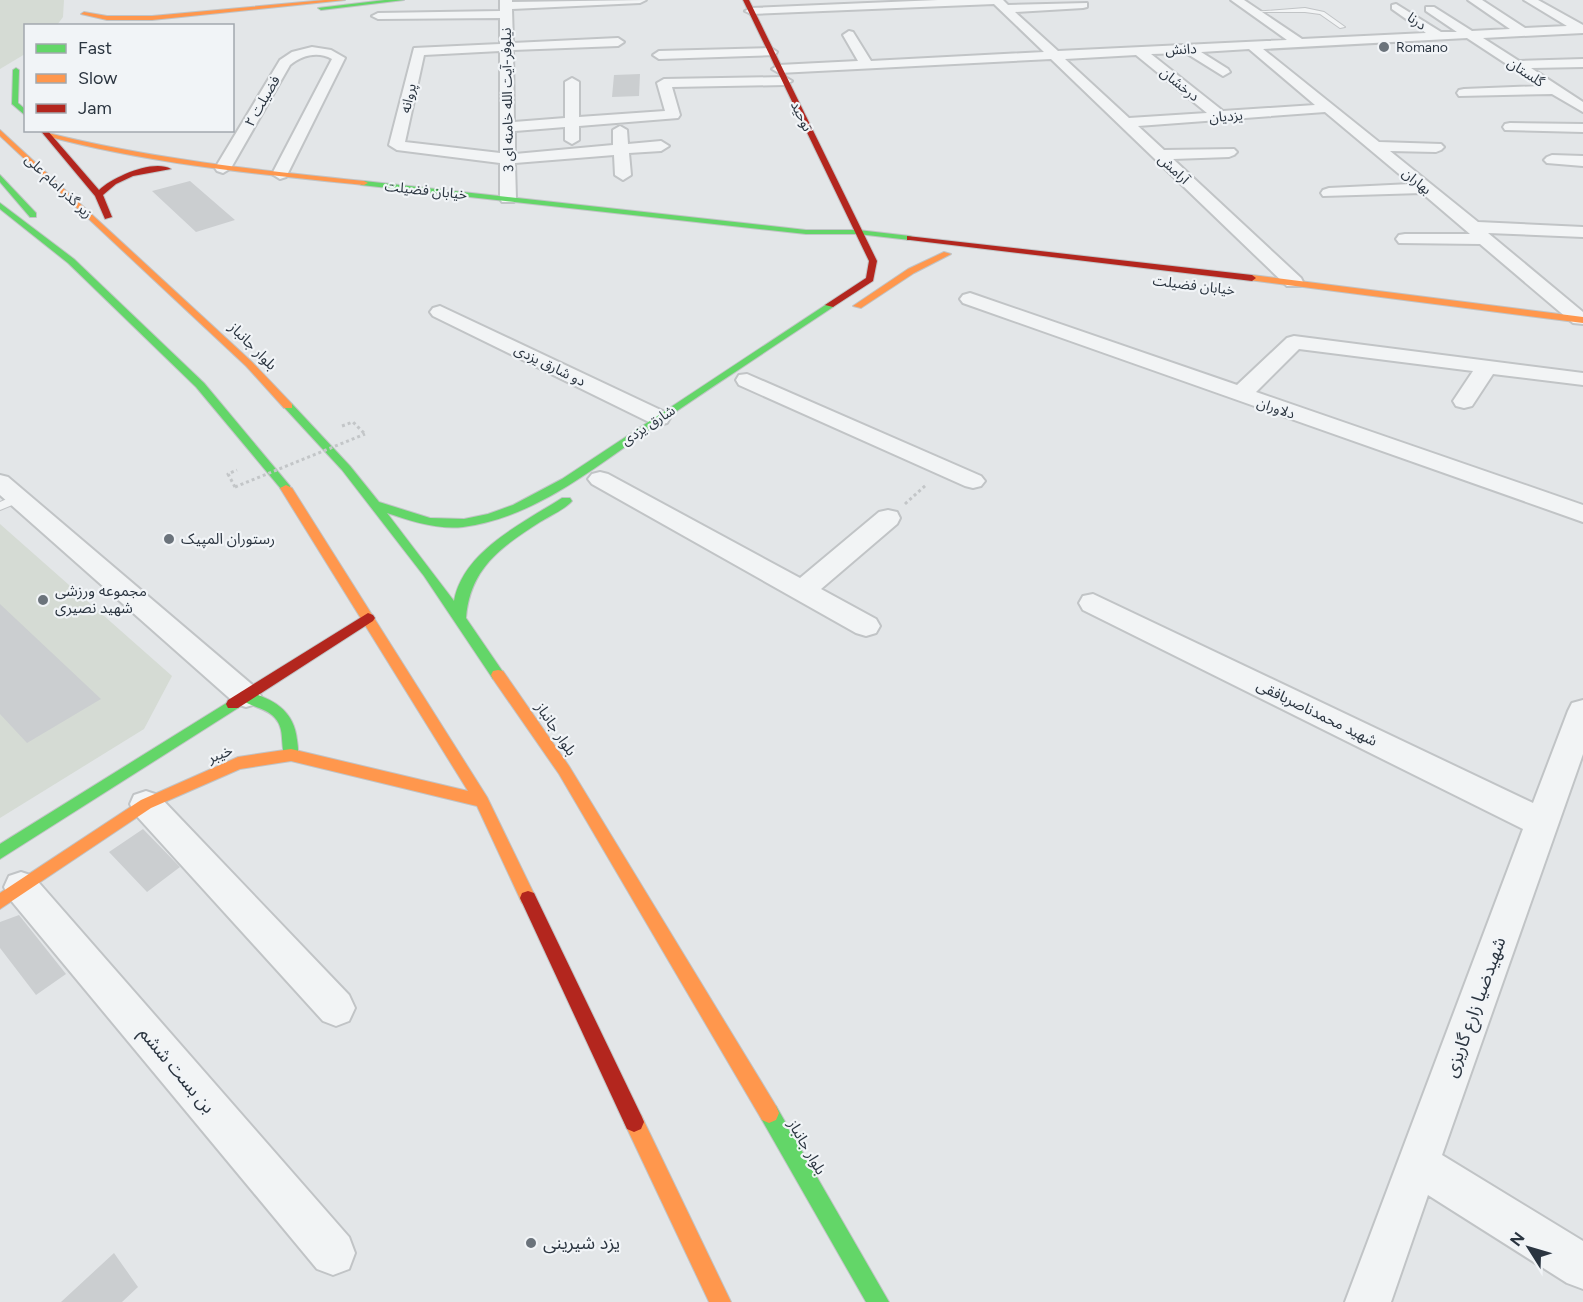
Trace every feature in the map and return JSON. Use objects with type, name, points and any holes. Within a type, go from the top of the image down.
[{"type":"main road","points":[[81,13],[152,22],[342,0]]},
{"type":"main road","points":[[120,24],[125,21],[152,22],[400,0]]},
{"type":"main road","name":"توحید","points":[[748,3],[866,245]]},
{"type":"main road","points":[[137,4],[203,10],[285,6]]},
{"type":"main road","points":[[0,77],[21,68]]},
{"type":"main road","points":[[15,104],[21,68]]},
{"type":"main road","points":[[0,96],[24,112]]},
{"type":"main road","name":"زیر گذر امام علی","points":[[0,132],[118,241]]},
{"type":"main road","points":[[45,133],[99,195],[118,241]]},
{"type":"main road","name":"خیابان فضیلت","points":[[45,133],[82,145],[223,168],[806,232],[866,245],[1582,324]]},
{"type":"main road","points":[[99,195],[107,183],[131,173],[156,169],[223,168]]},
{"type":"main road","points":[[0,177],[71,261]]},
{"type":"main road","points":[[0,205],[71,261],[200,385],[292,496],[482,801],[720,1302]]},
{"type":"main road","name":"خیابان فضیلت","points":[[806,232],[858,232],[1122,261],[1294,282],[1582,324]]},
{"type":"main road","name":"بلوار جانباز","points":[[118,241],[249,363],[346,468],[428,573],[564,770],[793,1154],[878,1302]]},
{"type":"main road","points":[[866,245],[874,268],[896,269],[947,254]]},
{"type":"main road","name":"شارق یزدی","points":[[375,505],[437,524],[493,516],[526,502],[659,418],[743,378],[870,279],[874,268]]},
{"type":"main road","points":[[845,316],[896,269]]},
{"type":"main road","points":[[459,618],[462,592],[474,569],[499,546],[595,482]]},
{"type":"main road","points":[[457,538],[459,530],[476,520]]},
{"type":"main road","points":[[474,546],[499,546]]},
{"type":"main road","points":[[0,852],[368,618]]},
{"type":"main road","points":[[246,696],[272,705],[286,717],[291,735],[291,755]]},
{"type":"main road","name":"خیبر","points":[[11,895],[146,804],[238,763],[291,755],[482,801]]},
{"type":"street","points":[[378,16],[425,15],[506,7],[640,0]]},
{"type":"street","points":[[1238,0],[1256,6],[1299,43]]},
{"type":"street","points":[[1474,0],[1526,32],[1557,45]]},
{"type":"street","points":[[1530,0],[1582,29]]},
{"type":"street","points":[[748,3],[836,7],[946,3],[1083,6]]},
{"type":"street","points":[[946,3],[956,13]]},
{"type":"street","name":"آرامش","points":[[1000,3],[1294,282]]},
{"type":"street","name":"نیلوفر-آیت الله خامنه ای 3","points":[[506,7],[508,199]]},
{"type":"street","points":[[836,7],[845,20]]},
{"type":"street","name":"درنا","points":[[1396,7],[1438,36]]},
{"type":"street","name":"گلستان","points":[[1430,9],[1511,69],[1527,72],[1583,108]]},
{"type":"street","points":[[416,30],[425,15]]},
{"type":"street","name":"دانش","points":[[619,119],[673,116],[664,83],[782,75],[867,65],[1582,29]]},
{"type":"street","points":[[849,35],[867,65]]},
{"type":"street","points":[[506,47],[618,42]]},
{"type":"street","name":"بهاران","points":[[1251,45],[1426,188],[1582,324]]},
{"type":"street","name":"پروانه","points":[[506,47],[418,51],[397,145],[507,159]]},
{"type":"street","points":[[1189,49],[1223,72]]},
{"type":"street","name":"فضیلت ۲","points":[[223,168],[289,58],[314,51],[330,51],[339,58],[280,174]]},
{"type":"street","name":"درخشان","points":[[1139,51],[1221,117]]},
{"type":"street","points":[[659,55],[771,52]]},
{"type":"street","points":[[1511,69],[1583,63]]},
{"type":"street","points":[[572,82],[573,153]]},
{"type":"street","points":[[1464,93],[1549,87],[1573,82]]},
{"type":"street","points":[[1484,105],[1570,100]]},
{"type":"street","name":"یزدیان","points":[[1126,123],[1326,108]]},
{"type":"street","points":[[507,127],[619,119],[623,149],[623,175]]},
{"type":"street","points":[[1510,127],[1583,128]]},
{"type":"street","points":[[507,159],[661,146]]},
{"type":"street","points":[[1374,146],[1436,147]]},
{"type":"street","points":[[1159,155],[1229,152]]},
{"type":"street","points":[[1552,160],[1583,160]]},
{"type":"street","points":[[1329,193],[1426,188]]},
{"type":"street","points":[[1405,239],[1479,233],[1583,232]]},
{"type":"street","name":"دلاوران","points":[[970,299],[1583,514]]},
{"type":"street","name":"دو شارق یزدی","points":[[440,312],[659,418]]},
{"type":"street","points":[[1240,395],[1294,342],[1583,379]]},
{"type":"street","points":[[1464,401],[1486,366]]},
{"type":"street","points":[[743,378],[973,481]]},
{"type":"street","points":[[595,482],[803,590],[866,626]]},
{"type":"street","points":[[6,495],[246,696]]},
{"type":"street","points":[[803,590],[888,518]]},
{"type":"street","name":"شهید محمدناصربافقی","points":[[1093,603],[1542,823]]},
{"type":"street","name":"شهیدضیا زارع گاریزی","points":[[1368,1302],[1583,711]]},
{"type":"street","points":[[146,804],[336,1008]]},
{"type":"street","name":"بن بست ششم","points":[[11,895],[333,1253]]},
{"type":"street","points":[[1418,1164],[1583,1267]]},
{"type":"lane","points":[[1256,6],[1322,13],[1342,27]]},
{"type":"path","points":[[228,474],[235,487],[365,434],[353,422]]},
{"type":"path","points":[[888,518],[945,469]]},
{"type":"shaded area","points":[[0,0],[64,0],[63,17],[58,24],[24,24],[24,55],[0,69]]},
{"type":"shaded area","name":"مجموعه ورزشی شهید نصیری","points":[[0,524],[172,676],[144,729],[0,818]]},
{"type":"building","points":[[640,74],[639,96],[612,97],[614,75]]},
{"type":"building","points":[[190,181],[235,220],[196,232],[152,191]]},
{"type":"building","points":[[0,604],[101,699],[27,743],[0,714]]},
{"type":"building","points":[[143,829],[180,867],[147,892],[109,852]]},
{"type":"building","points":[[19,915],[66,974],[36,995],[0,948],[0,922]]},
{"type":"building","points":[[114,1253],[138,1287],[122,1302],[61,1302]]},
{"type":"traffic: fast","points":[[321,8],[401,0]]},
{"type":"traffic: fast","points":[[16,70],[15,104],[24,112]]},
{"type":"traffic: fast","points":[[0,177],[33,215]]},
{"type":"traffic: fast","points":[[364,183],[806,232],[858,232],[910,238]]},
{"type":"traffic: fast","points":[[0,205],[71,261],[200,385],[286,488]]},
{"type":"traffic: fast","points":[[375,505],[419,519],[453,524],[491,517],[517,508],[542,496],[590,466],[830,305]]},
{"type":"traffic: fast","points":[[288,406],[346,468],[428,573],[498,675]]},
{"type":"traffic: fast","points":[[459,618],[463,591],[481,562],[507,538],[566,501]]},
{"type":"traffic: fast","points":[[246,696],[268,705],[282,716],[289,731],[291,755]]},
{"type":"traffic: fast","points":[[0,852],[233,704]]},
{"type":"traffic: fast","points":[[769,1113],[878,1302]]},
{"type":"traffic: slow","points":[[84,14],[107,18],[152,18],[342,0]]},
{"type":"traffic: slow","points":[[0,132],[249,364],[288,406]]},
{"type":"traffic: slow","points":[[48,135],[86,145],[165,160],[364,183]]},
{"type":"traffic: slow","points":[[858,306],[911,271],[947,254]]},
{"type":"traffic: slow","points":[[1252,278],[1583,320]]},
{"type":"traffic: slow","points":[[286,488],[482,801],[528,898]]},
{"type":"traffic: slow","points":[[498,675],[564,770],[769,1113]]},
{"type":"traffic: slow","points":[[0,902],[146,804],[238,763],[291,755],[482,801]]},
{"type":"traffic: slow","points":[[634,1122],[720,1302]]},
{"type":"traffic: jam","points":[[746,0],[873,261],[870,279],[830,305]]},
{"type":"traffic: jam","points":[[45,132],[99,195],[108,217]]},
{"type":"traffic: jam","points":[[99,195],[114,182],[130,174],[167,169]]},
{"type":"traffic: jam","points":[[910,238],[1252,278]]},
{"type":"traffic: jam","points":[[233,704],[368,618]]},
{"type":"traffic: jam","points":[[528,898],[634,1122]]},
{"type":"place","name":"Romano","points":[[1384,47]]},
{"type":"place","name":"رستوران المپیک","points":[[169,539]]},
{"type":"place","name":"مجموعه ورزشی شهید نصیری","points":[[43,600]]},
{"type":"place","name":"یزد شیرینی","points":[[531,1243]]}]
